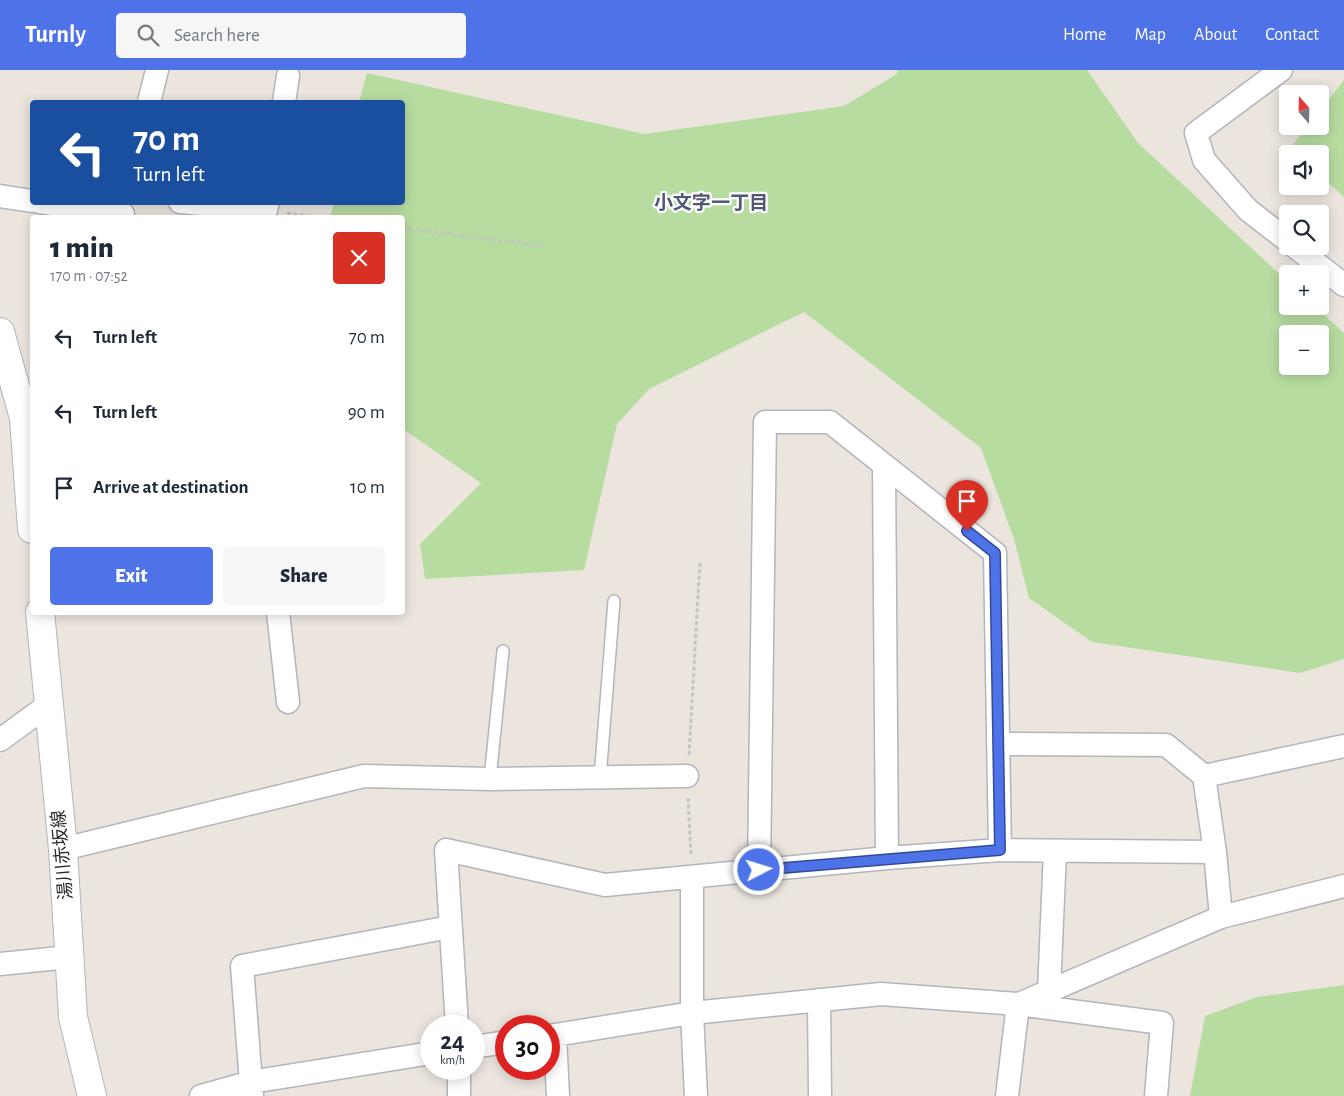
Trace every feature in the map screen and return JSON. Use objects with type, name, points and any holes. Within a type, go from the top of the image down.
[{"type":"main road","points":[[0,332],[24,418],[29,450],[30,476]]},
{"type":"main road","name":"湯川赤坂線","points":[[40,615],[63,849],[73,1017],[92,1096]]},
{"type":"street","points":[[150,100],[157,70]]},
{"type":"street","points":[[1279,234],[1248,210],[1204,160],[1196,133],[1281,70]]},
{"type":"street","points":[[284,100],[288,76]]},
{"type":"street","points":[[0,196],[30,202]]},
{"type":"street","points":[[67,205],[124,211]]},
{"type":"street","points":[[245,205],[267,206]]},
{"type":"street","points":[[1306,255],[1344,285]]},
{"type":"street","points":[[759,870],[765,422],[830,422],[995,553],[1000,850]]},
{"type":"street","points":[[884,465],[887,858]]},
{"type":"street","points":[[278,615],[288,702]]},
{"type":"street","points":[[0,740],[48,705]]},
{"type":"street","points":[[998,744],[1166,745],[1204,776],[1216,852],[1222,917]]},
{"type":"street","points":[[1204,776],[1344,746]]},
{"type":"street","points":[[63,849],[364,776],[490,779],[687,776]]},
{"type":"street","points":[[456,1015],[446,850],[604,885],[887,858],[1000,850],[1216,852]]},
{"type":"street","points":[[1049,991],[1055,851]]},
{"type":"street","points":[[692,877],[692,1013],[696,1096]]},
{"type":"street","points":[[1018,1004],[1222,917],[1344,886]]},
{"type":"street","points":[[251,1089],[242,966],[450,927]]},
{"type":"street","points":[[0,964],[69,957]]},
{"type":"street","points":[[560,1035],[692,1013],[881,994],[1018,1004],[1162,1022],[1156,1096]]},
{"type":"street","points":[[819,1000],[820,1096]]},
{"type":"street","points":[[1007,1096],[1018,1004]]},
{"type":"street","points":[[201,1096],[251,1089],[420,1055]]},
{"type":"street","points":[[459,1080],[459,1096]]},
{"type":"street","points":[[556,1080],[558,1096]]},
{"type":"lane","points":[[600,778],[614,601]]},
{"type":"lane","points":[[490,779],[503,651]]},
{"type":"path","points":[[267,206],[309,215]]},
{"type":"path","points":[[405,228],[543,246]]},
{"type":"path","points":[[692,877],[687,776],[700,561]]},
{"type":"green space","points":[[898,70],[1087,70],[1138,143],[1279,274],[1279,315],[1325,315],[1344,333],[1344,659],[1300,673],[1092,642],[1029,598],[1014,539],[981,448],[804,312],[649,389],[617,424],[584,570],[425,579],[420,544],[481,483],[405,430],[405,215],[331,215],[333,205],[405,205],[405,100],[360,100],[367,73],[644,134],[844,106],[897,74]]},
{"type":"green space","points":[[1344,80],[1344,197],[1329,183],[1329,145],[1292,145],[1301,135],[1329,135],[1329,99]]},
{"type":"green space","points":[[1344,985],[1344,1096],[1190,1096],[1205,1016],[1257,997]]},
{"type":"district","name":"小文字一丁目","points":[[711,202]]},
{"type":"route","points":[[759,870],[1000,850],[995,553],[967,531]]}]
